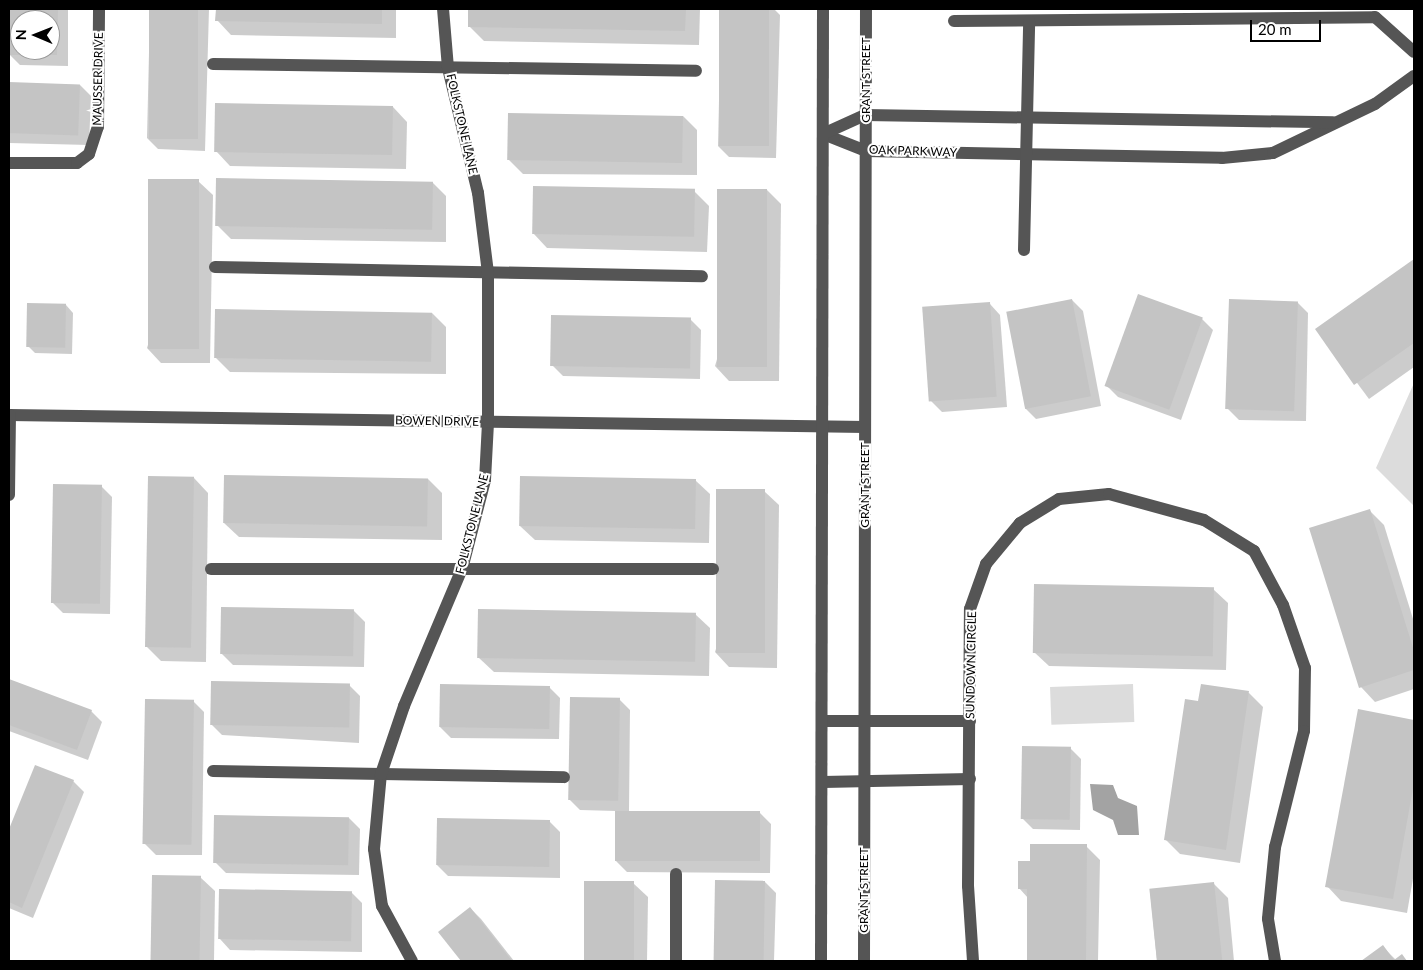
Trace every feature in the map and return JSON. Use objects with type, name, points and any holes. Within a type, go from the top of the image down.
[{"type":"street","name":"MAUSSER DRIVE","points":[[9,163],[77,162],[89,154],[98,127],[99,9]]},
{"type":"street","name":"FOLKSTONE LANE","points":[[412,961],[382,906],[374,849],[381,774],[404,706],[462,569],[485,480],[488,422],[488,273],[478,193],[448,68],[443,9]]},
{"type":"street","points":[[821,961],[823,782],[823,9]]},
{"type":"street","name":"GRANT STREET","points":[[864,961],[866,9]]},
{"type":"street","points":[[954,21],[1375,17],[1414,52]]},
{"type":"street","points":[[1024,250],[1029,21]]},
{"type":"street","points":[[213,64],[696,71]]},
{"type":"street","name":"OAK PARK WAY","points":[[823,134],[866,150],[1222,158],[1273,154],[1375,104],[1414,76]]},
{"type":"street","name":"OAK PARK WAY","points":[[823,134],[866,115],[1338,122]]},
{"type":"street","points":[[215,267],[702,276]]},
{"type":"street","points":[[9,415],[9,495]]},
{"type":"street","name":"BOWEN DRIVE","points":[[9,415],[865,427]]},
{"type":"street","name":"SUNDOWN CIRCLE","points":[[973,961],[968,886],[970,609],[986,564],[1028,518],[1059,499],[1109,494],[1204,520],[1254,551],[1283,605],[1305,668],[1304,731],[1275,847],[1268,918],[1275,961]]},
{"type":"street","points":[[210,568],[713,569]]},
{"type":"street","points":[[822,721],[970,721]]},
{"type":"street","points":[[213,771],[564,777]]},
{"type":"street","points":[[823,782],[970,779]]},
{"type":"street","points":[[676,874],[676,961]]},
{"type":"shaded area","points":[[1414,383],[1414,506],[1376,468]]},
{"type":"shaded area","points":[[1133,684],[1134,722],[1051,725],[1050,687]]},
{"type":"shaded area","points":[[1090,784],[1113,785],[1118,798],[1137,806],[1139,835],[1118,835],[1113,820],[1093,810]]},
{"type":"building","points":[[9,9],[58,9],[10,10],[10,55]]},
{"type":"building","points":[[149,9],[198,9],[198,139],[149,139]]},
{"type":"building","points":[[216,9],[382,9],[382,24],[215,21]]},
{"type":"building","points":[[468,9],[686,9],[685,31],[468,27]]},
{"type":"building","points":[[719,9],[769,9],[769,146],[719,146]]},
{"type":"building","points":[[9,82],[80,84],[78,135],[9,133]]},
{"type":"building","points":[[215,103],[393,106],[392,155],[214,152]]},
{"type":"building","points":[[508,113],[683,116],[682,163],[507,160]]},
{"type":"building","points":[[216,178],[433,182],[432,230],[215,226]]},
{"type":"building","points":[[148,179],[199,179],[199,349],[148,349]]},
{"type":"building","points":[[533,186],[695,189],[694,237],[532,234]]},
{"type":"building","points":[[717,189],[767,189],[767,367],[717,367]]},
{"type":"building","points":[[1414,259],[1414,343],[1354,385],[1315,329]]},
{"type":"building","points":[[1138,294],[1203,318],[1169,410],[1104,386]]},
{"type":"building","points":[[1072,299],[1091,396],[1025,409],[1006,312]]},
{"type":"building","points":[[1229,299],[1298,301],[1294,411],[1225,409]]},
{"type":"building","points":[[990,302],[997,397],[929,402],[922,307]]},
{"type":"building","points":[[27,303],[66,304],[65,348],[26,347]]},
{"type":"building","points":[[215,309],[432,313],[431,362],[214,358]]},
{"type":"building","points":[[551,315],[691,317],[690,368],[550,366]]},
{"type":"building","points":[[224,475],[428,479],[427,527],[223,523]]},
{"type":"building","points":[[148,476],[194,477],[191,648],[145,647]]},
{"type":"building","points":[[520,476],[696,479],[695,529],[519,526]]},
{"type":"building","points":[[53,484],[102,485],[100,604],[51,603]]},
{"type":"building","points":[[716,489],[765,489],[765,653],[716,653]]},
{"type":"building","points":[[1370,509],[1414,651],[1414,670],[1359,688],[1309,528]]},
{"type":"building","points":[[1034,584],[1214,587],[1213,656],[1033,653]]},
{"type":"building","points":[[221,607],[354,609],[353,656],[220,654]]},
{"type":"building","points":[[478,609],[696,613],[695,662],[477,658]]},
{"type":"building","points":[[9,679],[92,710],[77,750],[9,725]]},
{"type":"building","points":[[211,681],[350,683],[349,727],[210,725]]},
{"type":"building","points":[[440,684],[550,686],[549,729],[439,727]]},
{"type":"building","points":[[1201,684],[1249,691],[1226,850],[1164,840],[1185,699],[1198,701]]},
{"type":"building","points":[[570,697],[620,698],[618,801],[568,800]]},
{"type":"building","points":[[145,699],[194,700],[191,845],[142,844]]},
{"type":"building","points":[[1358,709],[1414,720],[1414,783],[1393,899],[1325,887]]},
{"type":"building","points":[[1022,746],[1071,747],[1070,820],[1021,819]]},
{"type":"building","points":[[35,765],[74,780],[22,908],[9,902],[9,829]]},
{"type":"building","points":[[615,811],[760,811],[760,861],[615,861]]},
{"type":"building","points":[[214,815],[349,817],[348,865],[213,863]]},
{"type":"building","points":[[437,818],[550,820],[549,867],[436,865]]},
{"type":"building","points":[[1030,844],[1087,844],[1086,961],[1027,961],[1027,889],[1018,889],[1018,861],[1030,861]]},
{"type":"building","points":[[152,875],[201,876],[200,961],[150,961]]},
{"type":"building","points":[[715,880],[765,881],[764,961],[714,961]]},
{"type":"building","points":[[584,881],[634,881],[634,961],[584,961]]},
{"type":"building","points":[[1214,882],[1222,961],[1157,961],[1149,889]]},
{"type":"building","points":[[219,889],[352,891],[351,941],[218,939]]},
{"type":"building","points":[[470,907],[512,961],[461,961],[438,932]]},
{"type":"building","points":[[1383,945],[1394,960],[1402,954],[1407,961],[1361,961]]}]
